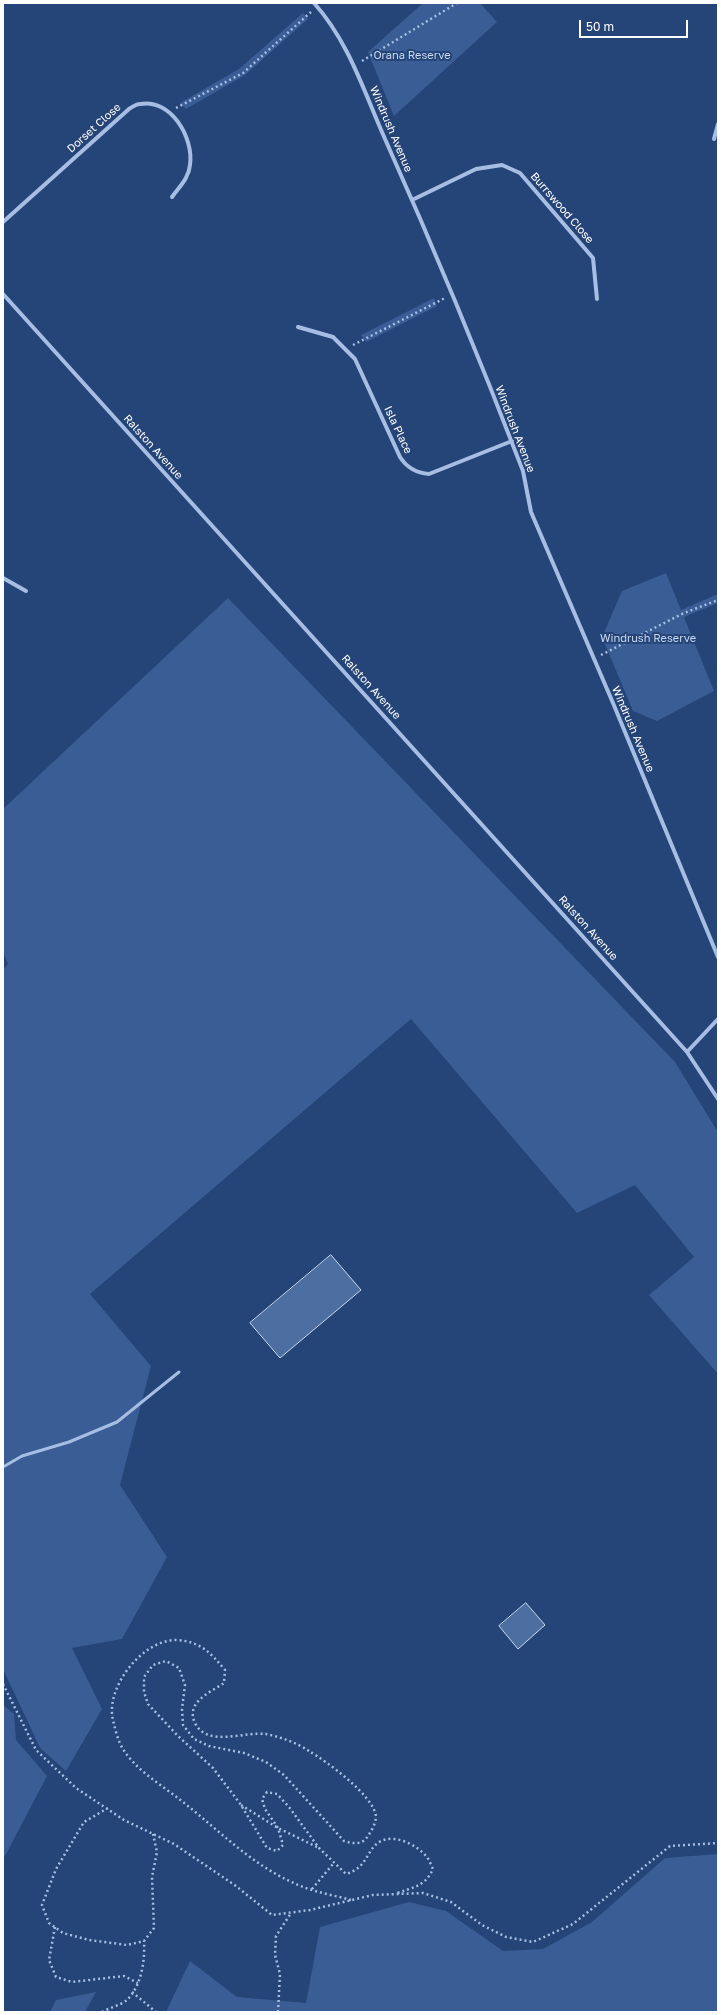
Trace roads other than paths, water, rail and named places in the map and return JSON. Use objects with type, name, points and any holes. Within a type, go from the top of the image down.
[{"type":"street","name":"Windrush Avenue","points":[[316,5],[337,34],[354,66],[412,200],[512,441],[523,471],[531,512],[718,957]]},
{"type":"street","name":"Dorset Close","points":[[3,222],[129,109],[139,104],[151,104],[169,112],[184,131],[189,143],[190,166],[186,179],[172,197]]},
{"type":"street","points":[[714,139],[718,124]]},
{"type":"street","name":"Burrswood Close","points":[[412,200],[476,169],[502,165],[520,173],[593,258],[597,299]]},
{"type":"street","name":"Ralston Avenue","points":[[3,294],[688,1052],[718,1098]]},
{"type":"street","name":"Isla Place","points":[[298,327],[333,337],[355,359],[364,375],[400,457],[404,463],[419,473],[429,474],[512,441]]},
{"type":"street","points":[[3,578],[26,591]]},
{"type":"street","points":[[688,1052],[718,1019]]},
{"type":"lane","points":[[3,1466],[22,1456],[69,1442],[117,1422],[179,1372]]},
{"type":"park label","name":"Orana Reserve","points":[[412,56]]},
{"type":"park label","name":"Windrush Reserve","points":[[648,639]]}]
